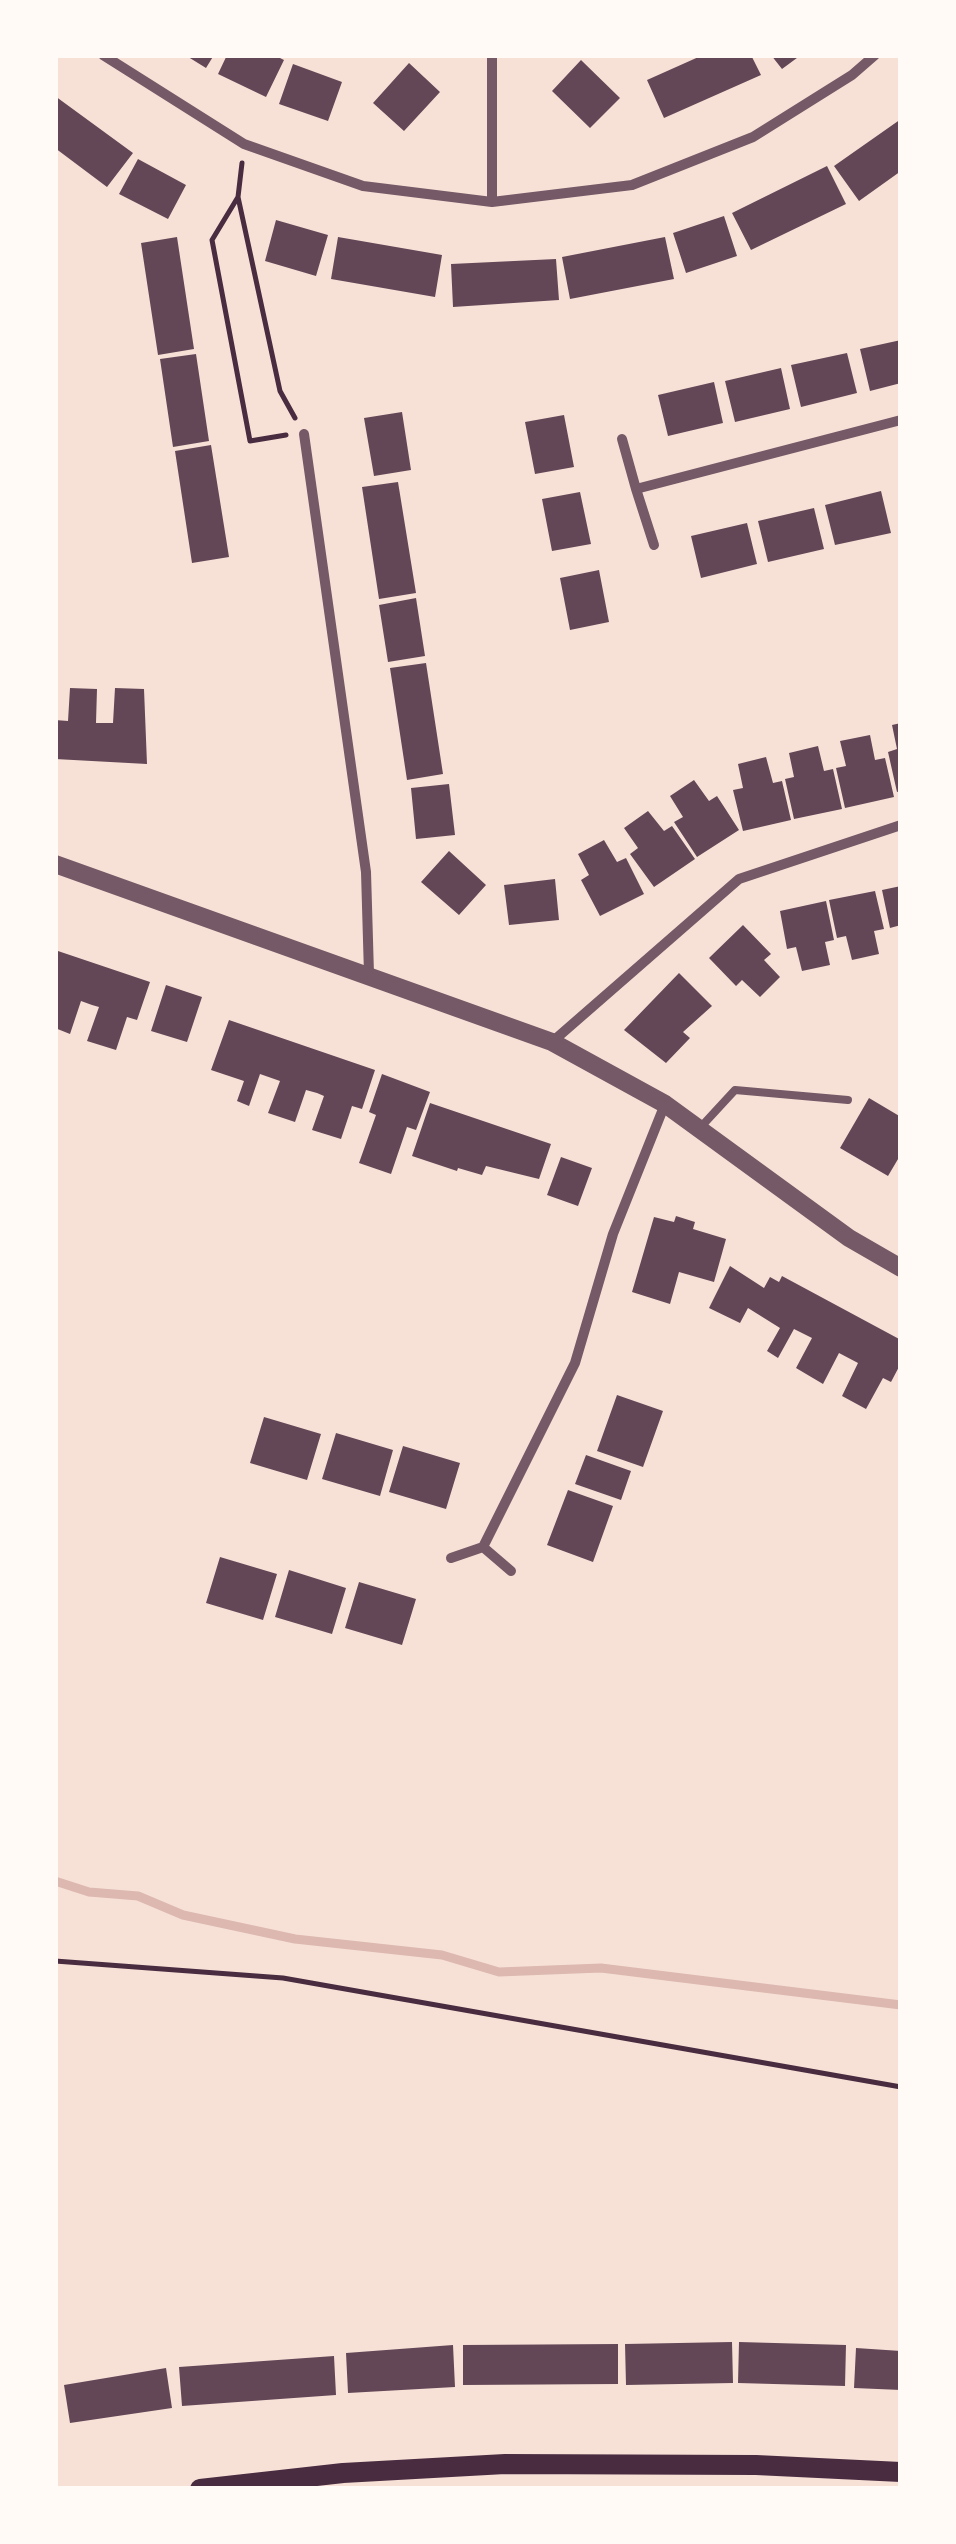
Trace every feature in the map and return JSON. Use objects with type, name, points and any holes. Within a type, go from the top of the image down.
[{"type":"main road","points":[[200,2489],[343,2473],[504,2464],[756,2465],[901,2472]]},
{"type":"street","points":[[104,55],[244,144],[363,186],[492,202],[632,185],[753,137],[852,76],[874,55]]},
{"type":"street","points":[[492,55],[492,202]]},
{"type":"street","points":[[636,489],[901,420]]},
{"type":"street","points":[[304,434],[366,872],[369,974]]},
{"type":"street","points":[[622,439],[654,545]]},
{"type":"street","points":[[552,1042],[740,878],[901,825]]},
{"type":"street","points":[[55,864],[552,1042],[665,1104],[849,1238],[901,1268]]},
{"type":"street","points":[[451,1558],[483,1548],[575,1363],[614,1234],[665,1104]]},
{"type":"street","points":[[483,1548],[511,1571]]},
{"type":"lane","points":[[699,1129],[735,1090],[848,1100]]},
{"type":"path","points":[[238,198],[212,240],[250,441],[304,434],[280,391],[238,198],[244,144]]},
{"type":"path","points":[[55,1961],[283,1978],[901,2087]]},
{"type":"building","points":[[185,55],[214,55],[206,68]]},
{"type":"building","points":[[227,55],[274,55],[284,60],[266,97],[218,74]]},
{"type":"building","points":[[703,55],[751,55],[761,75],[664,118],[647,80]]},
{"type":"building","points":[[771,55],[801,55],[782,69]]},
{"type":"building","points":[[581,60],[620,98],[590,128],[552,91]]},
{"type":"building","points":[[409,63],[440,92],[404,131],[373,103]]},
{"type":"building","points":[[293,64],[342,82],[328,121],[279,104]]},
{"type":"building","points":[[55,96],[133,153],[107,187],[55,148]]},
{"type":"building","points":[[901,119],[901,171],[859,201],[834,166]]},
{"type":"building","points":[[138,159],[186,185],[168,219],[119,194]]},
{"type":"building","points":[[827,166],[846,204],[751,250],[732,213]]},
{"type":"building","points":[[724,216],[737,256],[686,273],[673,233]]},
{"type":"building","points":[[276,220],[328,235],[316,276],[265,261]]},
{"type":"building","points":[[177,237],[194,349],[158,355],[141,243]]},
{"type":"building","points":[[338,237],[442,255],[435,297],[331,279]]},
{"type":"building","points":[[665,237],[674,279],[570,299],[562,257]]},
{"type":"building","points":[[556,259],[559,300],[453,307],[451,264]]},
{"type":"building","points":[[901,340],[901,383],[870,391],[860,349]]},
{"type":"building","points":[[847,353],[857,393],[801,407],[791,365]]},
{"type":"building","points":[[196,354],[209,441],[173,447],[160,359]]},
{"type":"building","points":[[781,368],[790,409],[735,422],[725,381]]},
{"type":"building","points":[[714,382],[723,423],[668,436],[658,395]]},
{"type":"building","points":[[402,412],[411,470],[374,476],[364,418]]},
{"type":"building","points":[[564,415],[574,467],[535,474],[525,422]]},
{"type":"building","points":[[211,445],[229,557],[192,563],[175,451]]},
{"type":"building","points":[[398,482],[416,593],[379,599],[362,487]]},
{"type":"building","points":[[881,491],[891,533],[835,545],[825,505]]},
{"type":"building","points":[[580,492],[591,544],[552,551],[542,499]]},
{"type":"building","points":[[814,508],[824,549],[768,562],[758,521]]},
{"type":"building","points":[[747,523],[757,564],[701,578],[691,536]]},
{"type":"building","points":[[599,570],[609,622],[570,630],[560,578]]},
{"type":"building","points":[[416,598],[425,656],[388,662],[379,605]]},
{"type":"building","points":[[426,663],[443,774],[407,780],[390,668]]},
{"type":"building","points":[[70,688],[97,689],[96,723],[113,723],[115,688],[144,689],[147,764],[55,759],[55,720],[68,721]]},
{"type":"building","points":[[901,723],[901,791],[897,792],[888,752],[897,749],[892,725]]},
{"type":"building","points":[[870,735],[875,760],[885,758],[894,797],[845,808],[836,768],[846,766],[840,741]]},
{"type":"building","points":[[818,746],[824,771],[833,769],[842,809],[794,819],[785,779],[794,777],[789,753]]},
{"type":"building","points":[[766,757],[773,783],[782,781],[791,820],[743,831],[733,790],[743,788],[738,764]]},
{"type":"building","points":[[694,780],[709,801],[717,796],[739,830],[697,857],[674,822],[683,817],[670,796]]},
{"type":"building","points":[[449,784],[455,835],[416,839],[411,788]]},
{"type":"building","points":[[648,811],[664,831],[672,826],[695,859],[654,887],[630,854],[638,848],[624,828]]},
{"type":"building","points":[[604,840],[617,862],[626,858],[644,894],[600,916],[581,880],[589,875],[578,854]]},
{"type":"building","points":[[449,851],[486,885],[459,915],[421,882]]},
{"type":"building","points":[[555,879],[559,920],[509,925],[504,885]]},
{"type":"building","points":[[901,886],[901,925],[890,928],[882,890]]},
{"type":"building","points":[[875,891],[884,929],[874,931],[879,954],[852,960],[846,936],[837,938],[829,900]]},
{"type":"building","points":[[826,901],[834,940],[825,942],[830,965],[802,971],[796,947],[787,949],[780,911]]},
{"type":"building","points":[[743,925],[771,954],[764,960],[780,977],[760,997],[742,980],[736,986],[709,958]]},
{"type":"building","points":[[55,950],[150,982],[137,1020],[127,1017],[116,1050],[87,1041],[99,1007],[81,1001],[70,1034],[55,1028]]},
{"type":"building","points":[[679,973],[712,1006],[683,1032],[690,1038],[666,1063],[624,1030]]},
{"type":"building","points":[[166,985],[202,997],[187,1042],[151,1031]]},
{"type":"building","points":[[229,1020],[375,1070],[362,1109],[352,1106],[341,1139],[312,1130],[324,1096],[317,1093],[306,1090],[295,1122],[268,1113],[280,1081],[260,1074],[249,1106],[237,1101],[244,1081],[211,1070]]},
{"type":"building","points":[[382,1074],[430,1092],[416,1130],[407,1127],[391,1174],[359,1163],[376,1115],[369,1112]]},
{"type":"building","points":[[869,1098],[901,1117],[901,1154],[888,1176],[840,1148]]},
{"type":"building","points":[[430,1103],[551,1144],[539,1179],[486,1166],[482,1175],[458,1168],[457,1171],[412,1156]]},
{"type":"building","points":[[561,1157],[592,1168],[578,1206],[547,1195]]},
{"type":"building","points":[[676,1216],[695,1222],[693,1229],[726,1239],[714,1282],[679,1272],[670,1304],[632,1292],[654,1217],[674,1222]]},
{"type":"building","points":[[730,1266],[764,1288],[770,1277],[779,1282],[782,1276],[901,1340],[901,1363],[891,1382],[883,1378],[866,1409],[842,1396],[858,1363],[839,1353],[823,1384],[796,1368],[812,1338],[794,1329],[778,1358],[767,1351],[780,1328],[748,1308],[740,1323],[709,1308]]},
{"type":"building","points":[[617,1395],[663,1411],[643,1467],[597,1451]]},
{"type":"building","points":[[264,1417],[321,1434],[307,1480],[250,1463]]},
{"type":"building","points":[[336,1433],[393,1450],[380,1496],[322,1479]]},
{"type":"building","points":[[403,1446],[460,1463],[446,1509],[389,1492]]},
{"type":"building","points":[[586,1455],[631,1471],[621,1500],[575,1484]]},
{"type":"building","points":[[568,1490],[613,1506],[593,1562],[547,1545]]},
{"type":"building","points":[[220,1557],[277,1574],[263,1620],[206,1603]]},
{"type":"building","points":[[289,1570],[346,1588],[332,1634],[275,1617]]},
{"type":"building","points":[[359,1582],[416,1599],[402,1645],[345,1628]]},
{"type":"building","points":[[732,2342],[733,2383],[626,2385],[625,2344]]},
{"type":"building","points":[[739,2342],[846,2345],[845,2386],[738,2383]]},
{"type":"building","points":[[618,2344],[618,2384],[463,2385],[463,2345]]},
{"type":"building","points":[[453,2345],[455,2387],[348,2393],[346,2353]]},
{"type":"building","points":[[856,2348],[901,2351],[901,2390],[854,2388]]},
{"type":"building","points":[[334,2356],[336,2395],[182,2406],[179,2367]]},
{"type":"building","points":[[166,2368],[172,2408],[70,2423],[64,2385]]},
{"type":"waterway","points":[[55,1881],[89,1892],[138,1896],[183,1915],[295,1939],[442,1955],[499,1972],[601,1968],[901,2005]]}]
